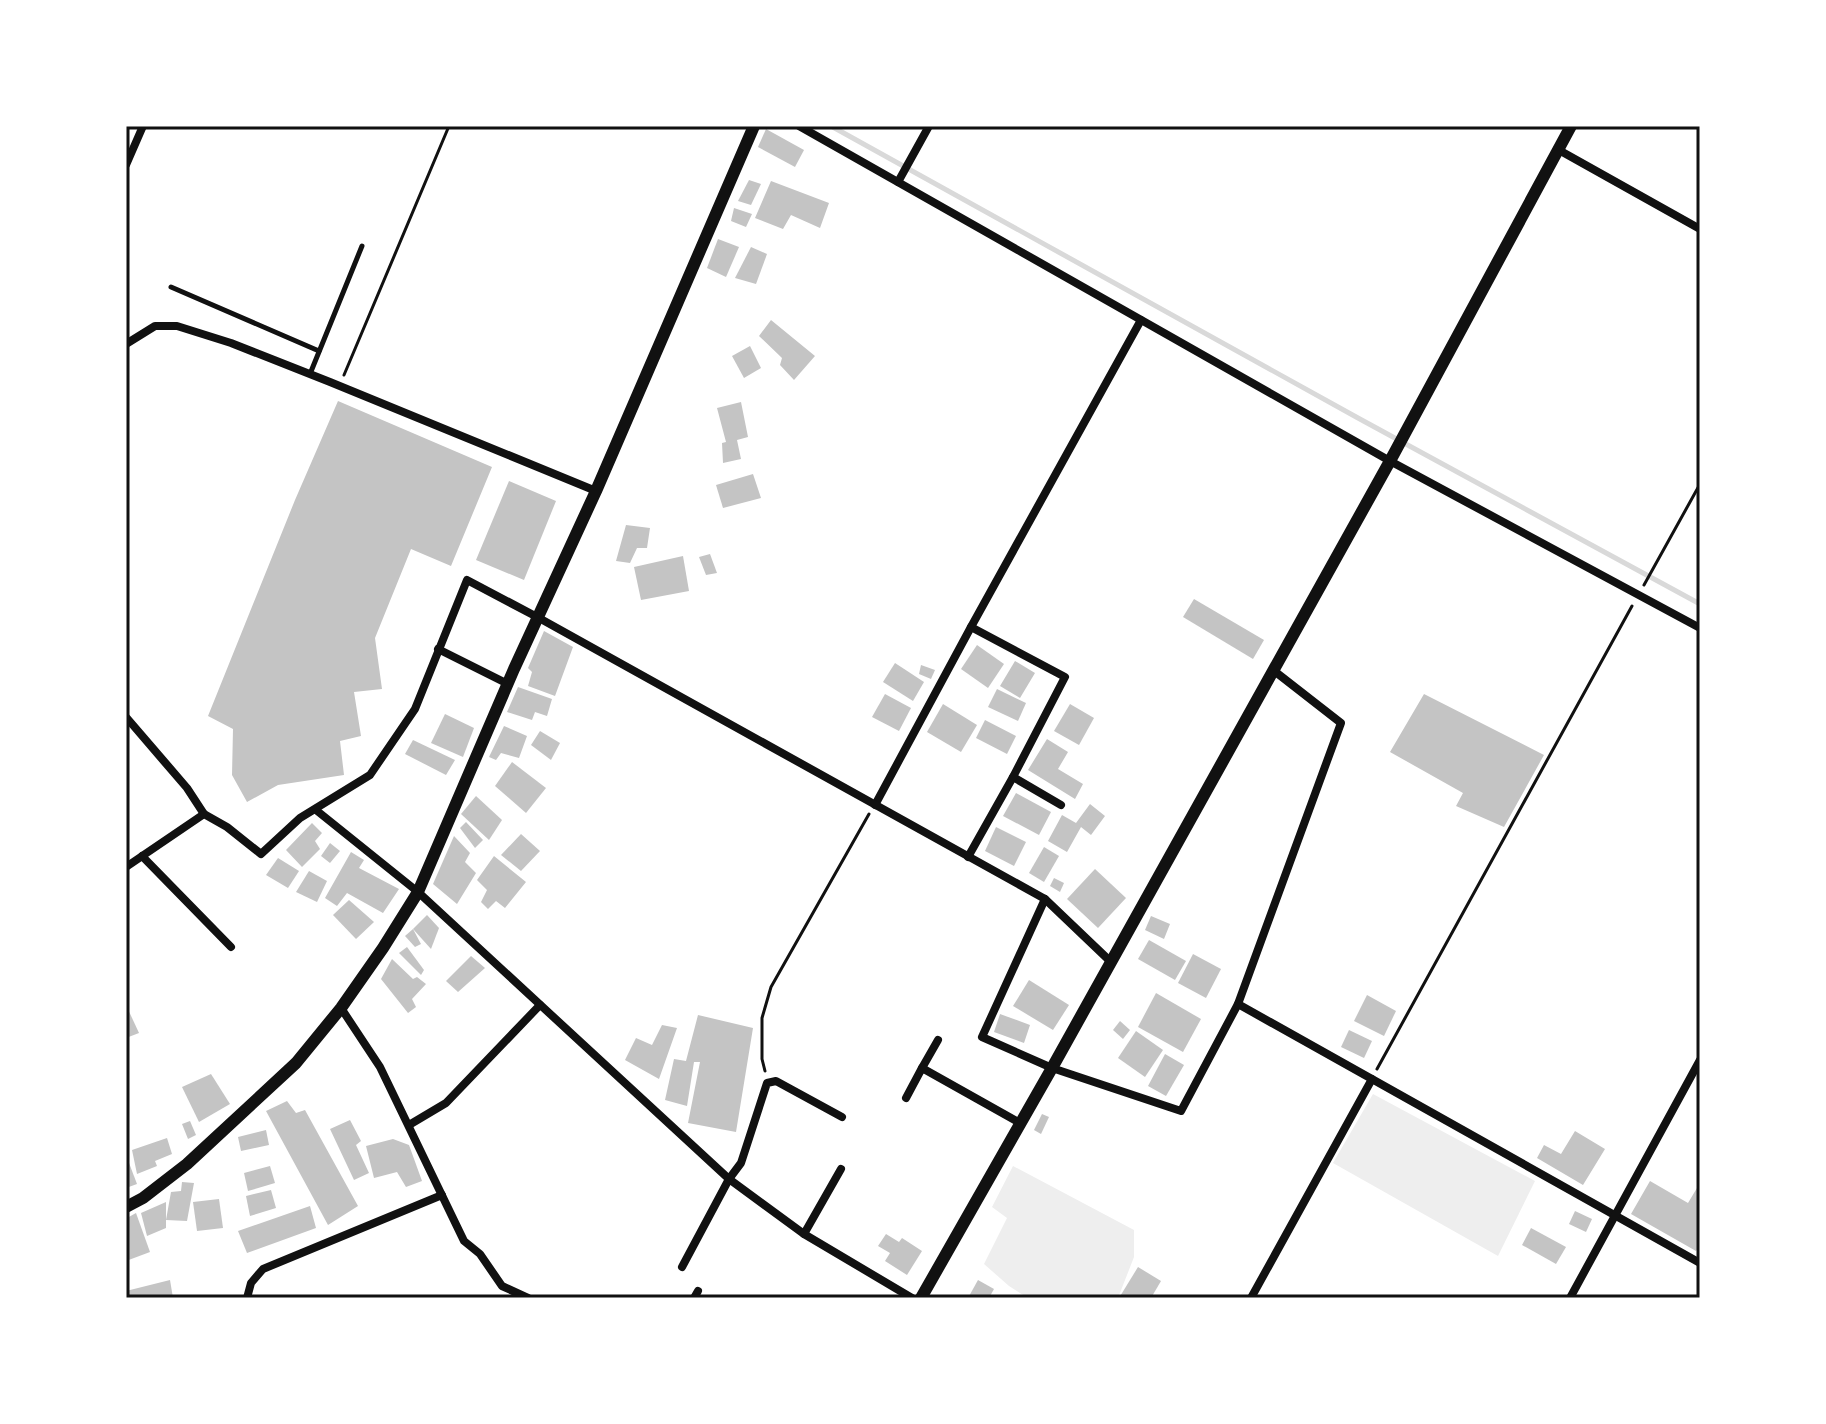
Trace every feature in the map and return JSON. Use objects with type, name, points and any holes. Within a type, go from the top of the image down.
[{"type":"street","points":[[126,165],[143,126]]},
{"type":"street","points":[[126,1207],[143,1198],[187,1164],[296,1063],[341,1008],[418,892],[754,126]]},
{"type":"street","points":[[799,126],[1390,461],[1641,591],[1700,628]]},
{"type":"street","points":[[898,182],[929,126]]},
{"type":"street","points":[[921,1298],[1390,461],[1571,126]]},
{"type":"street","points":[[1557,149],[1700,229]]},
{"type":"street","points":[[875,805],[1141,320]]},
{"type":"street","points":[[126,344],[155,326],[177,326],[310,374],[596,491]]},
{"type":"street","points":[[126,717],[187,788],[204,814],[227,827],[261,854],[300,818],[370,775],[415,709],[467,580],[1045,899],[1111,962]]},
{"type":"street","points":[[968,857],[1065,677],[971,627]]},
{"type":"street","points":[[438,649],[508,684]]},
{"type":"street","points":[[1045,899],[982,1037],[1052,1068],[1181,1111],[1238,1004],[1341,723],[1273,670]]},
{"type":"street","points":[[1013,777],[1061,805]]},
{"type":"street","points":[[316,810],[418,892],[729,1179],[804,1234],[912,1298]]},
{"type":"street","points":[[126,867],[204,814]]},
{"type":"street","points":[[142,856],[231,947]]},
{"type":"street","points":[[1238,1004],[1700,1263]]},
{"type":"street","points":[[409,1125],[446,1103],[540,1005]]},
{"type":"street","points":[[341,1008],[380,1067],[464,1241],[480,1254],[502,1286],[528,1298]]},
{"type":"street","points":[[906,1098],[938,1040]]},
{"type":"street","points":[[1570,1298],[1700,1060]]},
{"type":"street","points":[[922,1068],[1020,1123]]},
{"type":"street","points":[[1251,1298],[1372,1079]]},
{"type":"street","points":[[682,1267],[729,1179],[741,1163],[767,1083],[776,1081],[842,1117]]},
{"type":"street","points":[[804,1234],[841,1169]]},
{"type":"street","points":[[247,1298],[251,1283],[263,1269],[442,1195]]},
{"type":"lane","points":[[310,374],[362,246]]},
{"type":"lane","points":[[171,287],[319,351]]},
{"type":"path","points":[[340,386],[449,126]]},
{"type":"path","points":[[1372,1079],[1700,484]]},
{"type":"path","points":[[767,1083],[762,1059],[762,1018],[771,987],[875,805]]},
{"type":"shaded area","points":[[1373,1094],[1535,1181],[1498,1256],[1333,1163]]},
{"type":"shaded area","points":[[1013,1166],[1134,1230],[1134,1257],[1118,1298],[1028,1298],[984,1264],[1007,1218],[992,1207]]},
{"type":"building","points":[[766,129],[804,150],[795,167],[758,147]]},
{"type":"building","points":[[749,180],[761,184],[751,205],[738,201]]},
{"type":"building","points":[[771,181],[829,203],[820,228],[791,215],[783,229],[755,218]]},
{"type":"building","points":[[734,208],[752,214],[746,227],[731,221]]},
{"type":"building","points":[[718,239],[739,247],[726,277],[707,268]]},
{"type":"building","points":[[751,247],[767,254],[756,284],[735,278]]},
{"type":"building","points":[[771,320],[815,356],[794,380],[780,365],[782,358],[759,336]]},
{"type":"building","points":[[750,346],[761,368],[744,378],[732,356]]},
{"type":"building","points":[[338,401],[492,467],[451,566],[411,549],[375,638],[382,689],[354,692],[361,736],[340,741],[344,775],[278,785],[247,802],[232,775],[233,729],[208,716]]},
{"type":"building","points":[[741,402],[748,437],[737,440],[741,459],[723,463],[722,443],[726,442],[717,408]]},
{"type":"building","points":[[753,474],[761,498],[723,508],[716,485]]},
{"type":"building","points":[[509,481],[556,501],[524,580],[476,560]]},
{"type":"building","points":[[626,525],[650,528],[647,548],[637,548],[630,563],[616,561]]},
{"type":"building","points":[[710,554],[717,573],[706,575],[699,557]]},
{"type":"building","points":[[683,556],[689,591],[641,600],[634,567]]},
{"type":"building","points":[[1194,599],[1264,640],[1253,659],[1183,617]]},
{"type":"building","points":[[544,631],[573,647],[555,696],[528,686],[532,672],[528,668]]},
{"type":"building","points":[[977,645],[1004,664],[988,688],[961,669]]},
{"type":"building","points":[[1015,661],[1035,673],[1020,698],[1000,686]]},
{"type":"building","points":[[895,663],[924,682],[913,701],[883,682]]},
{"type":"building","points":[[921,665],[935,670],[931,679],[919,674]]},
{"type":"building","points":[[518,687],[552,699],[547,716],[535,712],[532,720],[507,712]]},
{"type":"building","points":[[997,689],[1026,703],[1018,721],[988,707]]},
{"type":"building","points":[[885,694],[911,708],[899,731],[872,717]]},
{"type":"building","points":[[1424,694],[1544,755],[1504,827],[1456,806],[1463,793],[1390,752]]},
{"type":"building","points":[[943,704],[977,725],[961,752],[927,732]]},
{"type":"building","points":[[1070,704],[1094,718],[1079,745],[1054,731]]},
{"type":"building","points":[[445,714],[474,728],[463,757],[431,743]]},
{"type":"building","points":[[985,720],[1016,736],[1007,754],[976,738]]},
{"type":"building","points":[[504,726],[527,736],[519,758],[501,753],[496,760],[489,757]]},
{"type":"building","points":[[540,731],[560,743],[551,760],[531,745]]},
{"type":"building","points":[[1047,739],[1068,752],[1058,769],[1083,784],[1075,799],[1028,770]]},
{"type":"building","points":[[413,740],[455,760],[446,775],[405,754]]},
{"type":"building","points":[[512,762],[546,788],[526,813],[495,786]]},
{"type":"building","points":[[1016,793],[1051,812],[1039,835],[1003,816]]},
{"type":"building","points":[[476,796],[502,820],[489,840],[461,814]]},
{"type":"building","points":[[1090,804],[1105,816],[1091,835],[1081,827],[1067,852],[1048,841],[1062,815],[1076,823]]},
{"type":"building","points":[[466,822],[483,840],[475,848],[460,828]]},
{"type":"building","points":[[312,823],[322,833],[315,841],[320,849],[302,867],[286,850]]},
{"type":"building","points":[[996,827],[1026,842],[1014,866],[985,851]]},
{"type":"building","points":[[521,834],[540,851],[521,871],[501,855]]},
{"type":"building","points":[[454,836],[470,853],[465,862],[476,873],[457,904],[433,884]]},
{"type":"building","points":[[330,843],[340,851],[330,863],[321,856]]},
{"type":"building","points":[[1044,847],[1059,856],[1044,882],[1029,873]]},
{"type":"building","points":[[351,852],[364,860],[359,868],[399,889],[383,913],[347,893],[337,906],[325,898]]},
{"type":"building","points":[[494,856],[526,882],[505,908],[496,901],[488,909],[481,902],[487,890],[477,880]]},
{"type":"building","points":[[278,858],[299,871],[288,888],[266,875]]},
{"type":"building","points":[[1095,869],[1126,898],[1098,928],[1067,899]]},
{"type":"building","points":[[309,871],[327,881],[317,902],[296,892]]},
{"type":"building","points":[[1054,878],[1064,883],[1060,892],[1050,886]]},
{"type":"building","points":[[349,900],[374,922],[356,939],[333,915]]},
{"type":"building","points":[[427,915],[439,928],[431,949],[413,929]]},
{"type":"building","points":[[1151,916],[1170,924],[1164,939],[1145,930]]},
{"type":"building","points":[[413,929],[421,944],[415,947],[405,936]]},
{"type":"building","points":[[1149,940],[1186,961],[1175,980],[1138,959]]},
{"type":"building","points":[[407,947],[424,970],[421,975],[399,953]]},
{"type":"building","points":[[1193,954],[1221,969],[1206,998],[1178,983]]},
{"type":"building","points":[[471,956],[485,968],[458,992],[446,981]]},
{"type":"building","points":[[392,959],[413,979],[417,977],[426,984],[412,999],[416,1007],[408,1013],[381,979]]},
{"type":"building","points":[[1029,980],[1069,1005],[1053,1030],[1013,1006]]},
{"type":"building","points":[[1156,993],[1201,1019],[1183,1052],[1138,1027]]},
{"type":"building","points":[[1367,995],[1396,1011],[1384,1036],[1354,1021]]},
{"type":"building","points":[[126,1005],[139,1033],[126,1038]]},
{"type":"building","points":[[1000,1014],[1030,1025],[1024,1043],[994,1032]]},
{"type":"building","points":[[698,1015],[753,1028],[736,1132],[688,1123],[700,1062],[694,1062],[687,1106],[665,1100],[674,1059],[686,1061]]},
{"type":"building","points":[[1120,1021],[1130,1030],[1123,1039],[1113,1030]]},
{"type":"building","points":[[662,1025],[677,1028],[659,1079],[625,1060],[636,1038],[652,1045]]},
{"type":"building","points":[[1349,1030],[1372,1041],[1364,1058],[1341,1047]]},
{"type":"building","points":[[1136,1031],[1163,1050],[1145,1077],[1118,1058]]},
{"type":"building","points":[[1165,1054],[1184,1065],[1166,1096],[1148,1086]]},
{"type":"building","points":[[211,1074],[230,1104],[199,1122],[182,1087]]},
{"type":"building","points":[[287,1101],[296,1113],[305,1110],[358,1206],[328,1225],[266,1111]]},
{"type":"building","points":[[1042,1114],[1049,1117],[1041,1134],[1034,1130]]},
{"type":"building","points":[[350,1120],[361,1141],[356,1145],[369,1173],[354,1180],[330,1129]]},
{"type":"building","points":[[190,1121],[196,1135],[188,1139],[182,1124]]},
{"type":"building","points":[[266,1130],[269,1145],[241,1151],[238,1137]]},
{"type":"building","points":[[1575,1131],[1605,1149],[1583,1185],[1537,1158],[1544,1145],[1561,1154]]},
{"type":"building","points":[[167,1138],[172,1154],[155,1161],[157,1166],[137,1174],[132,1150]]},
{"type":"building","points":[[393,1139],[409,1145],[422,1181],[406,1187],[397,1172],[374,1178],[366,1146]]},
{"type":"building","points":[[126,1155],[137,1184],[126,1188]]},
{"type":"building","points":[[270,1166],[275,1183],[248,1191],[244,1173]]},
{"type":"building","points":[[1650,1181],[1688,1203],[1697,1188],[1700,1189],[1700,1245],[1696,1251],[1631,1214]]},
{"type":"building","points":[[182,1182],[194,1183],[187,1221],[166,1220],[171,1192],[181,1191]]},
{"type":"building","points":[[271,1190],[276,1208],[250,1216],[246,1196]]},
{"type":"building","points":[[219,1199],[223,1228],[197,1231],[193,1202]]},
{"type":"building","points":[[166,1202],[166,1228],[147,1236],[141,1213]]},
{"type":"building","points":[[310,1206],[316,1228],[247,1253],[238,1231]]},
{"type":"building","points":[[1575,1211],[1592,1219],[1586,1232],[1569,1224]]},
{"type":"building","points":[[136,1213],[150,1252],[126,1261],[127,1218]]},
{"type":"building","points":[[1531,1228],[1566,1247],[1556,1264],[1522,1245]]},
{"type":"building","points":[[886,1234],[899,1242],[902,1238],[922,1251],[907,1275],[885,1261],[890,1253],[878,1246]]},
{"type":"building","points":[[1138,1267],[1161,1281],[1151,1298],[1119,1298]]},
{"type":"building","points":[[170,1280],[173,1298],[126,1298],[126,1291]]},
{"type":"building","points":[[978,1280],[994,1289],[989,1298],[968,1298]]},
{"type":"waterway","points":[[831,126],[1700,604]]}]
